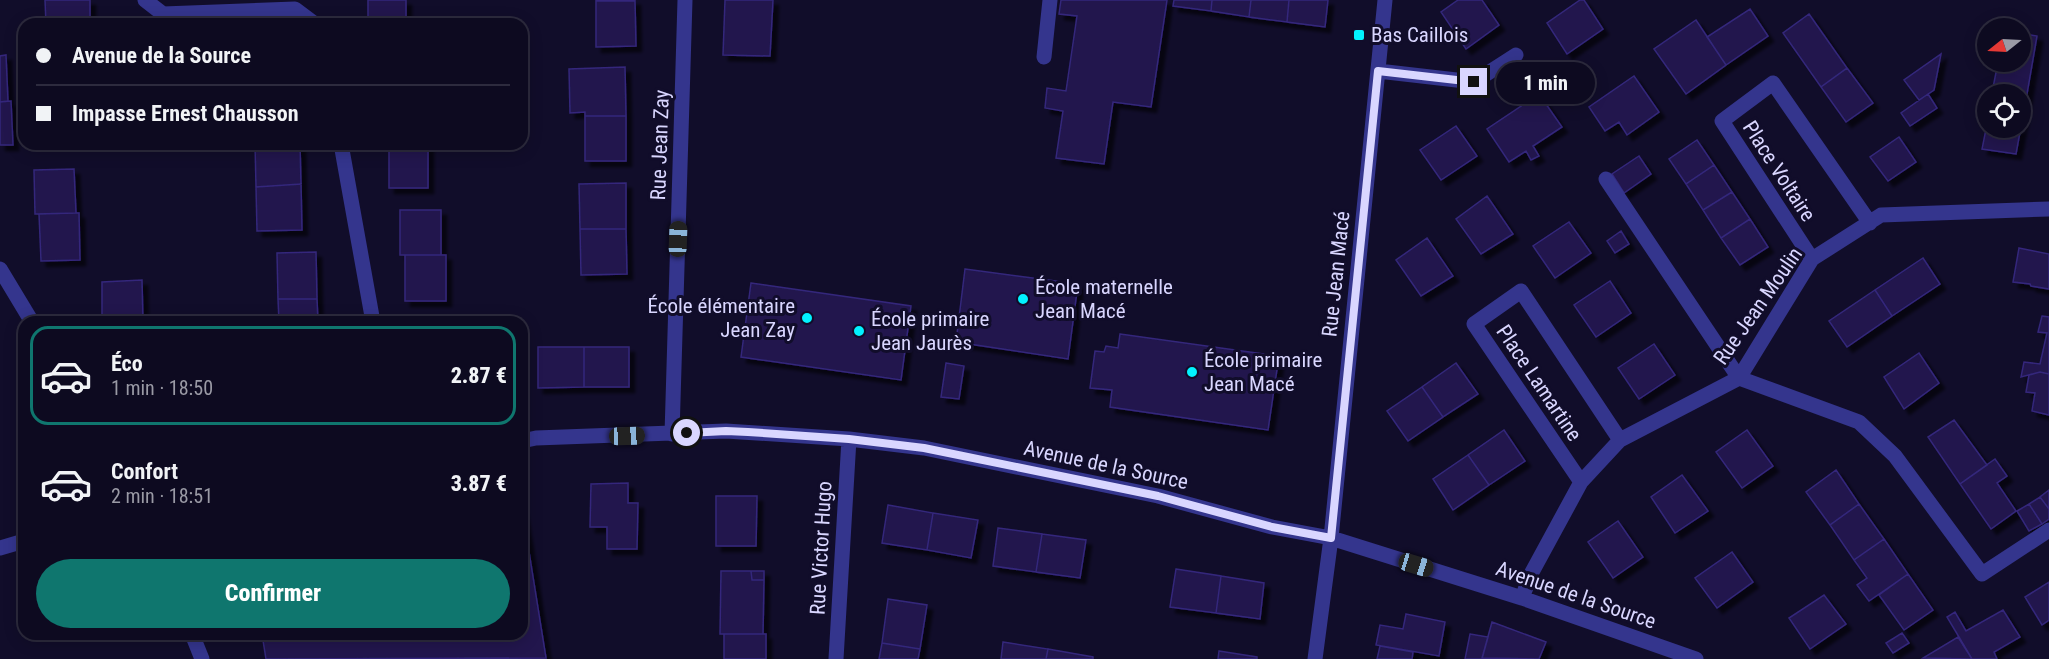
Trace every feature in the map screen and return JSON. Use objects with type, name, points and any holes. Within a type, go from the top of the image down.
[{"type":"street","points":[[145,0],[163,14],[295,9],[307,18]]},
{"type":"street","name":"Rue Jean Zay","points":[[672,434],[685,0]]},
{"type":"street","points":[[1044,57],[1050,0]]},
{"type":"street","name":"Rue Jean Macé","points":[[1315,659],[1331,538],[1385,0]]},
{"type":"street","points":[[1378,71],[1474,82],[1516,55]]},
{"type":"street","name":"Place Voltaire","points":[[1812,259],[1722,121],[1773,82],[1869,223]]},
{"type":"street","points":[[342,150],[372,316]]},
{"type":"street","points":[[1606,179],[1739,378],[1859,422],[1895,456],[1982,574],[2049,530]]},
{"type":"street","name":"Rue Jean Moulin","points":[[1522,597],[1530,574],[1581,482],[1620,440],[1739,378],[1812,259],[1881,215],[2049,209]]},
{"type":"street","points":[[0,269],[28,316]]},
{"type":"street","name":"Place Lamartine","points":[[1581,482],[1474,324],[1521,291],[1620,440]]},
{"type":"street","name":"Avenue de la Source","points":[[528,440],[726,431],[849,439],[924,448],[1158,496],[1272,527],[1331,538],[1522,597],[1696,659]]},
{"type":"street","name":"Rue Victor Hugo","points":[[836,659],[849,439]]},
{"type":"street","points":[[0,548],[18,543]]},
{"type":"street","points":[[194,640],[202,659]]},
{"type":"building","points":[[45,0],[90,0],[90,18],[46,18]]},
{"type":"building","points":[[368,0],[406,0],[406,18],[368,18]]},
{"type":"building","points":[[635,0],[635,1],[596,1]]},
{"type":"building","points":[[725,0],[773,0],[770,56],[723,55]]},
{"type":"building","points":[[1061,0],[1167,0],[1151,107],[1113,102],[1104,164],[1056,158],[1063,111],[1045,108],[1047,88],[1066,91],[1077,16],[1059,14]]},
{"type":"building","points":[[1174,0],[1212,0],[1211,11],[1173,6]]},
{"type":"building","points":[[1212,0],[1251,0],[1249,17],[1211,11]]},
{"type":"building","points":[[1251,0],[1289,0],[1287,22],[1249,17]]},
{"type":"building","points":[[1289,0],[1328,0],[1325,27],[1287,22]]},
{"type":"building","points":[[1458,0],[1482,0],[1499,25],[1466,49],[1441,12]]},
{"type":"building","points":[[1580,0],[1584,0],[1603,29],[1567,54],[1547,23]]},
{"type":"building","points":[[596,1],[635,1],[636,46],[596,47]]},
{"type":"building","points":[[1750,9],[1768,36],[1726,65],[1707,37]]},
{"type":"building","points":[[1809,14],[1847,68],[1821,87],[1783,33]]},
{"type":"building","points":[[1696,20],[1726,65],[1686,94],[1654,49]]},
{"type":"building","points":[[2031,35],[2037,36],[2031,71]]},
{"type":"building","points":[[1941,54],[1934,90],[1919,100],[1904,80]]},
{"type":"building","points":[[6,55],[8,101],[0,102],[0,56]]},
{"type":"building","points":[[625,67],[626,116],[585,116],[585,112],[570,113],[569,69]]},
{"type":"building","points":[[1847,68],[1873,103],[1846,122],[1821,87]]},
{"type":"building","points":[[1996,72],[2031,72],[2029,84],[1994,84]]},
{"type":"building","points":[[1634,76],[1659,112],[1627,135],[1619,122],[1605,131],[1589,107]]},
{"type":"building","points":[[1539,94],[1562,127],[1533,146],[1539,156],[1531,160],[1526,151],[1509,162],[1487,129]]},
{"type":"building","points":[[1928,94],[1937,108],[1910,126],[1901,113]]},
{"type":"building","points":[[11,101],[13,145],[0,145],[0,102]]},
{"type":"building","points":[[585,116],[626,116],[626,161],[585,161]]},
{"type":"building","points":[[1456,126],[1477,156],[1441,180],[1420,150]]},
{"type":"building","points":[[1899,137],[1916,162],[1888,181],[1870,157]]},
{"type":"building","points":[[1984,138],[2019,138],[2016,154],[1982,149]]},
{"type":"building","points":[[1697,140],[1714,165],[1686,184],[1669,159]]},
{"type":"building","points":[[255,150],[300,150],[301,184],[256,187]]},
{"type":"building","points":[[389,150],[428,150],[428,188],[389,188]]},
{"type":"building","points":[[1639,156],[1651,174],[1624,193],[1612,174]]},
{"type":"building","points":[[1714,165],[1732,192],[1703,210],[1686,184]]},
{"type":"building","points":[[74,169],[76,213],[35,214],[34,170]]},
{"type":"building","points":[[626,183],[626,229],[580,229],[579,184]]},
{"type":"building","points":[[301,184],[302,230],[257,231],[256,187]]},
{"type":"building","points":[[1732,192],[1750,219],[1721,238],[1703,210]]},
{"type":"building","points":[[1487,196],[1513,234],[1481,254],[1456,219]]},
{"type":"building","points":[[400,210],[441,210],[441,255],[400,255]]},
{"type":"building","points":[[79,213],[80,260],[41,261],[39,214]]},
{"type":"building","points":[[1750,219],[1768,247],[1740,265],[1721,238]]},
{"type":"building","points":[[1569,222],[1591,253],[1555,278],[1533,246]]},
{"type":"building","points":[[580,229],[626,229],[627,274],[581,275]]},
{"type":"building","points":[[1621,231],[1629,244],[1615,253],[1607,241]]},
{"type":"building","points":[[1427,238],[1453,276],[1421,296],[1396,260]]},
{"type":"building","points":[[2019,248],[2049,254],[2049,289],[2013,282]]},
{"type":"building","points":[[316,252],[317,299],[278,299],[277,253]]},
{"type":"building","points":[[405,255],[446,255],[446,301],[405,301]]},
{"type":"building","points":[[1923,258],[1940,284],[1892,316],[1875,290]]},
{"type":"building","points":[[965,269],[1078,284],[1068,359],[956,342]]},
{"type":"building","points":[[142,280],[143,316],[102,316],[102,282]]},
{"type":"building","points":[[1610,281],[1631,313],[1596,337],[1574,305]]},
{"type":"building","points":[[751,283],[911,306],[901,380],[741,357]]},
{"type":"building","points":[[1875,290],[1892,316],[1847,347],[1829,321]]},
{"type":"building","points":[[278,299],[317,299],[318,316],[279,316]]},
{"type":"building","points":[[2042,316],[2049,317],[2049,374],[2040,372],[2021,377],[2024,362],[2040,364],[2047,333],[2038,332]]},
{"type":"building","points":[[1120,334],[1279,356],[1268,430],[1110,407],[1112,390],[1090,388],[1095,351],[1104,352],[1106,346],[1118,348]]},
{"type":"building","points":[[1654,344],[1675,375],[1639,399],[1618,368]]},
{"type":"building","points":[[538,347],[584,347],[584,387],[538,388]]},
{"type":"building","points":[[584,347],[629,347],[629,387],[584,387]]},
{"type":"building","points":[[1919,353],[1939,383],[1904,409],[1884,377]]},
{"type":"building","points":[[946,363],[964,366],[959,399],[941,397]]},
{"type":"building","points":[[1456,363],[1478,394],[1443,417],[1422,387]]},
{"type":"building","points":[[2040,372],[2049,374],[2049,415],[2032,411],[2035,393],[2026,392],[2029,375]]},
{"type":"building","points":[[1422,387],[1443,417],[1408,441],[1387,411]]},
{"type":"building","points":[[1954,420],[1987,465],[1960,484],[1928,437]]},
{"type":"building","points":[[1504,430],[1525,461],[1489,485],[1468,455]]},
{"type":"building","points":[[1747,430],[1773,466],[1742,488],[1716,452]]},
{"type":"building","points":[[1468,455],[1489,485],[1453,510],[1433,479]]},
{"type":"building","points":[[1995,459],[2007,476],[1997,483],[2016,511],[1991,529],[1960,484]]},
{"type":"building","points":[[1836,470],[1859,504],[1830,525],[1806,492]]},
{"type":"building","points":[[1682,475],[1708,511],[1675,533],[1651,497]]},
{"type":"building","points":[[628,483],[628,503],[638,503],[637,549],[607,549],[607,527],[590,527],[591,484]]},
{"type":"building","points":[[2049,490],[2049,509],[2040,497]]},
{"type":"building","points":[[716,496],[757,496],[756,546],[716,546]]},
{"type":"building","points":[[2040,497],[2049,509],[2049,519],[2042,524],[2029,504]]},
{"type":"building","points":[[1859,504],[1884,539],[1854,560],[1830,525]]},
{"type":"building","points":[[2029,504],[2042,524],[2029,531],[2017,511]]},
{"type":"building","points":[[888,505],[933,513],[927,550],[882,543]]},
{"type":"building","points":[[933,513],[978,520],[971,558],[927,550]]},
{"type":"building","points":[[1618,521],[1643,557],[1613,578],[1588,542]]},
{"type":"building","points":[[998,528],[1042,534],[1036,572],[993,566]]},
{"type":"building","points":[[1042,534],[1086,540],[1080,578],[1036,572]]},
{"type":"building","points":[[1884,539],[1908,574],[1869,601],[1857,585],[1867,578],[1854,560]]},
{"type":"building","points":[[528,546],[546,658],[266,659],[263,640],[528,640]]},
{"type":"building","points":[[1732,552],[1753,582],[1717,608],[1695,578]]},
{"type":"building","points":[[1176,569],[1221,576],[1216,613],[1170,607]]},
{"type":"building","points":[[721,571],[751,571],[752,580],[764,580],[763,634],[720,634]]},
{"type":"building","points":[[751,571],[764,571],[764,580],[752,580]]},
{"type":"building","points":[[1908,574],[1933,610],[1904,630],[1879,595]]},
{"type":"building","points":[[1221,576],[1264,583],[1260,619],[1216,613]]},
{"type":"building","points":[[2049,582],[2049,620],[2042,625],[2025,597]]},
{"type":"building","points":[[1824,595],[1846,624],[1810,649],[1789,618]]},
{"type":"building","points":[[888,599],[927,605],[920,649],[882,643]]},
{"type":"building","points":[[2003,610],[2020,637],[1994,652],[1997,659],[1972,659],[1947,617],[1955,612],[1966,631]]},
{"type":"building","points":[[1406,614],[1445,622],[1439,656],[1376,645],[1380,625],[1403,629]]},
{"type":"building","points":[[1492,622],[1546,642],[1539,659],[1482,658]]},
{"type":"building","points":[[1902,633],[1909,643],[1893,653],[1886,643]]},
{"type":"building","points":[[724,634],[766,634],[766,659],[724,659]]},
{"type":"building","points":[[1470,634],[1488,637],[1482,659],[1465,659]]},
{"type":"building","points":[[1958,637],[1972,659],[1923,658]]},
{"type":"building","points":[[1003,642],[1048,649],[1046,659],[1001,659]]},
{"type":"building","points":[[882,643],[920,649],[918,659],[879,659]]},
{"type":"building","points":[[1380,646],[1413,652],[1412,659],[1377,659]]},
{"type":"building","points":[[1048,649],[1093,657],[1093,659],[1046,659]]},
{"type":"building","points":[[1219,651],[1257,657],[1257,659],[1218,659]]},
{"type":"place","name":"Bas Caillois","points":[[1359,35]]},
{"type":"place","name":"École maternelle Jean Macé","points":[[1023,299]]},
{"type":"place","name":"École élémentaire Jean Zay","points":[[807,318]]},
{"type":"place","name":"École primaire Jean Jaurès","points":[[859,331]]},
{"type":"place","name":"École primaire Jean Macé","points":[[1192,372]]},
{"type":"route","points":[[687,433],[748,432],[849,439],[924,448],[1158,496],[1272,527],[1331,538],[1378,71],[1474,82]]}]
